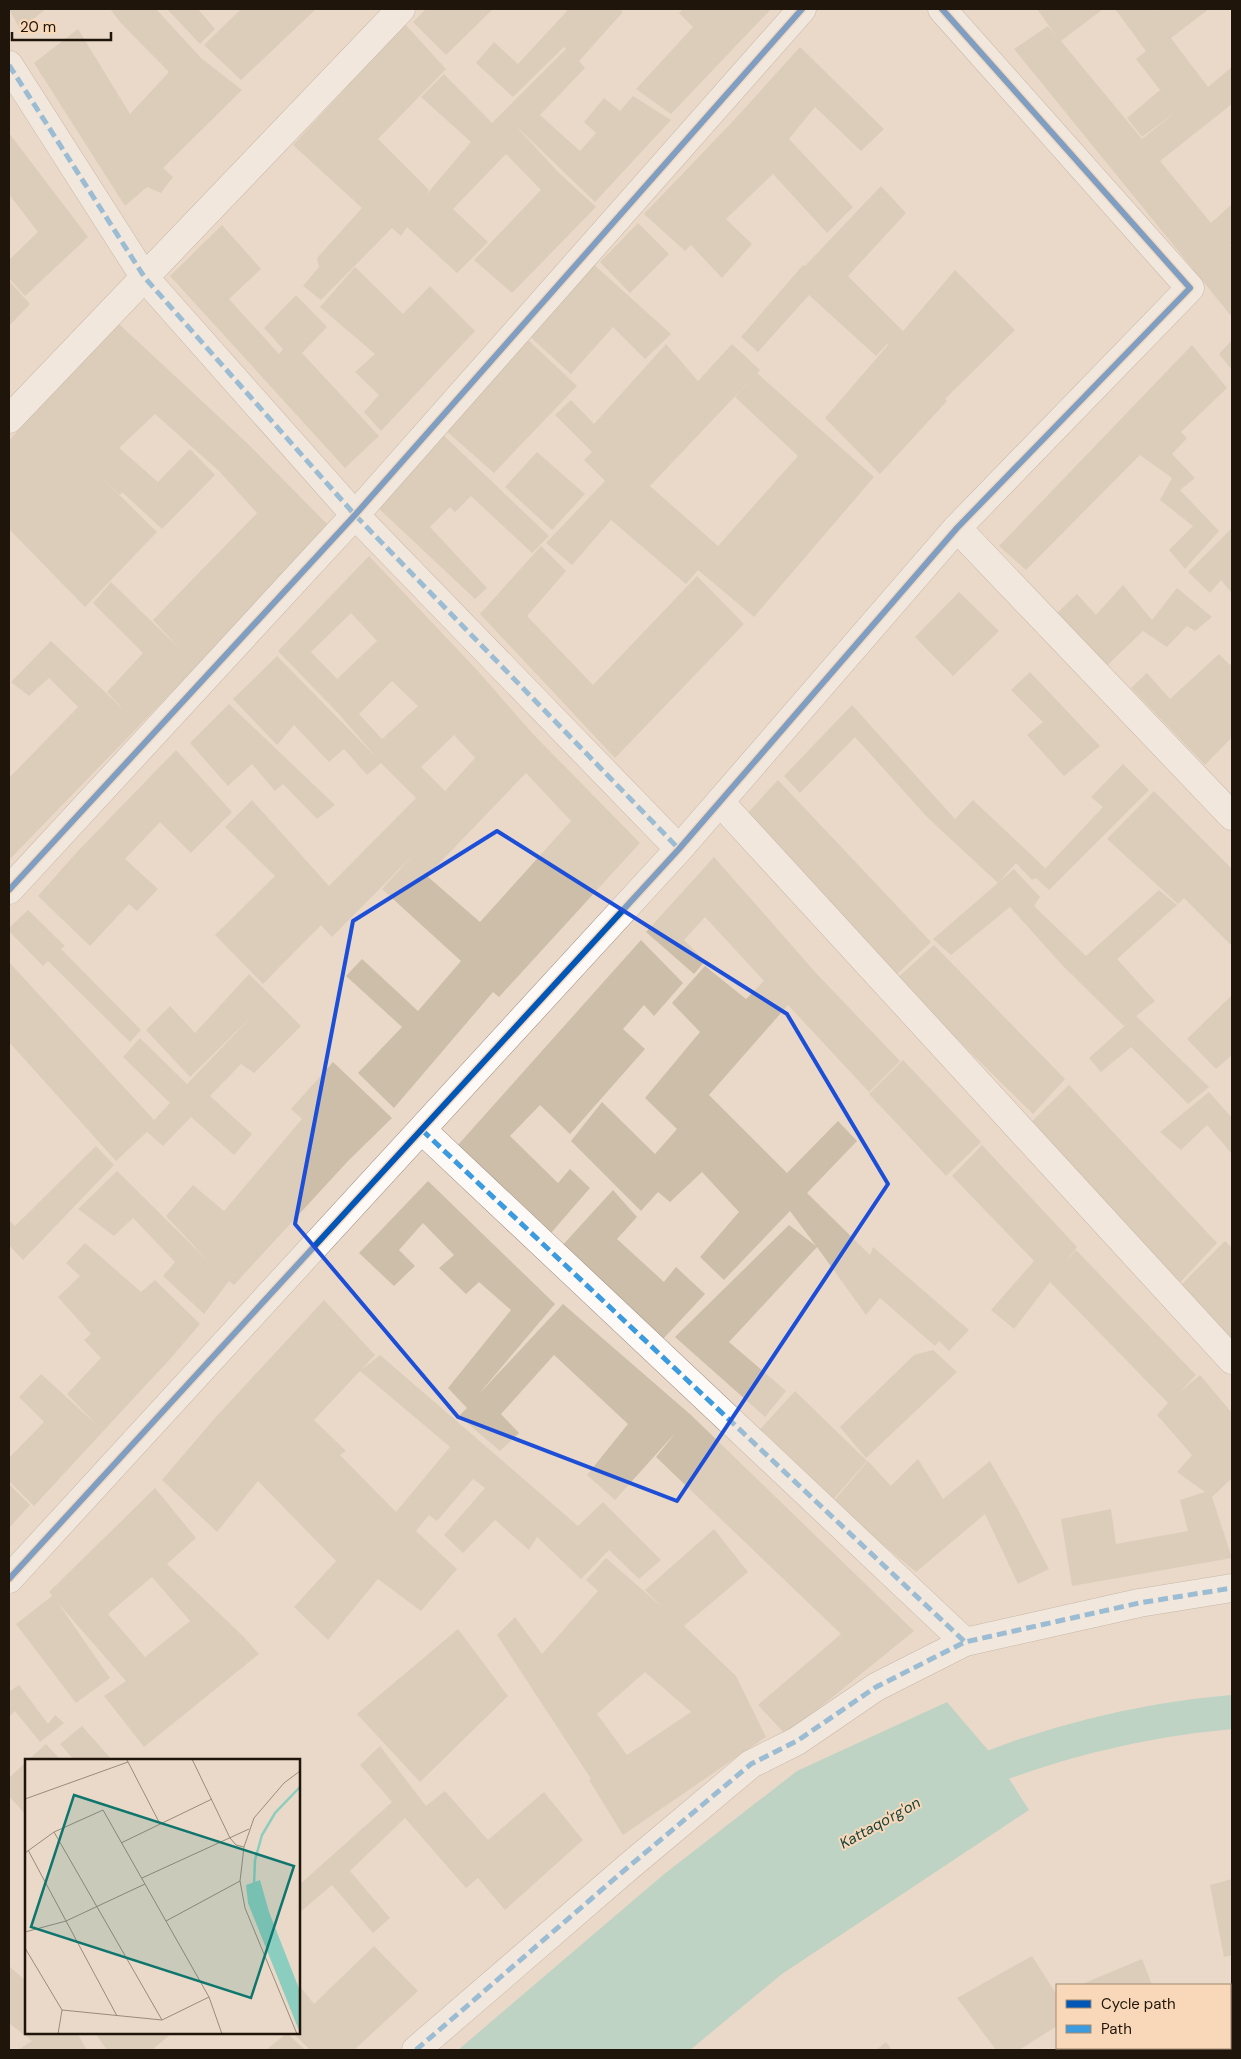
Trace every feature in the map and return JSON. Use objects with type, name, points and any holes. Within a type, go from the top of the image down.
[{"type":"street","points":[[9,419],[401,9]]},
{"type":"street","points":[[9,890],[355,515],[802,9]]},
{"type":"street","points":[[9,1579],[679,849],[957,528],[1190,288],[942,9]]},
{"type":"street","points":[[9,66],[144,278],[355,515],[679,849]]},
{"type":"street","points":[[957,528],[1229,806]]},
{"type":"street","points":[[720,802],[1232,1360]]},
{"type":"street","points":[[422,1130],[965,1642]]},
{"type":"street","points":[[416,2050],[751,1764],[797,1741],[876,1687],[965,1642],[1139,1603],[1232,1588]]},
{"type":"highlighted area","points":[[497,831],[787,1014],[888,1184],[677,1501],[458,1417],[295,1224],[353,921]]},
{"type":"water","points":[[947,1702],[999,1763],[1029,1810],[782,1974],[690,2050],[458,2050],[663,1875],[797,1771]]},
{"type":"building","points":[[9,9],[46,9],[20,29]]},
{"type":"building","points":[[110,9],[156,9],[201,58],[242,90],[163,168],[173,177],[161,193],[147,187],[125,206],[34,63],[78,29],[130,114],[169,72],[121,23]]},
{"type":"building","points":[[167,9],[198,9],[215,29],[200,44]]},
{"type":"building","points":[[241,9],[316,9],[241,80],[204,45]]},
{"type":"building","points":[[426,9],[493,9],[446,55],[413,22]]},
{"type":"building","points":[[564,9],[619,9],[623,12],[579,61],[585,68],[540,115],[580,151],[596,133],[584,122],[604,98],[620,111],[633,96],[671,120],[595,202],[515,125],[558,172],[596,207],[512,293],[474,260],[541,190],[506,154],[453,209],[488,242],[457,273],[407,227],[401,236],[392,228],[321,300],[303,286],[319,267],[317,258],[362,208],[293,145],[405,24],[446,69],[378,139],[429,190],[425,196],[471,142],[421,97],[444,74],[492,123],[566,49],[564,47],[513,97],[476,63],[494,42],[518,64],[567,11]]},
{"type":"building","points":[[683,9],[771,9],[671,114],[636,89],[693,27],[679,13]]},
{"type":"building","points":[[1037,9],[1103,9],[1061,41],[1142,139],[1176,112],[1142,137],[1127,118],[1160,90],[1136,59],[1146,51],[1115,9],[1153,9],[1154,11],[1157,9],[1209,9],[1171,38],[1208,87],[1232,67],[1232,104],[1160,161],[1211,223],[1232,204],[1232,243],[1230,245],[1232,247],[1232,317],[1014,49],[1048,26],[1057,37]]},
{"type":"building","points":[[800,47],[884,129],[861,151],[815,107],[789,139],[853,207],[827,233],[773,174],[726,219],[752,244],[722,278],[691,245],[685,251],[644,214],[735,119]]},
{"type":"building","points":[[9,133],[88,237],[25,296],[9,278],[9,260],[38,232],[9,194]]},
{"type":"building","points":[[881,186],[906,213],[848,276],[903,331],[955,270],[1015,330],[945,399],[947,401],[880,474],[825,418],[887,344],[876,356],[809,295],[758,352],[741,337],[803,265],[805,266]]},
{"type":"building","points":[[638,223],[669,254],[630,293],[600,262]]},
{"type":"building","points":[[222,225],[261,269],[229,299],[279,354],[283,349],[264,328],[296,295],[327,327],[302,353],[379,436],[345,468],[170,276]]},
{"type":"building","points":[[592,263],[671,334],[645,359],[613,327],[571,374],[526,333]]},
{"type":"building","points":[[355,267],[403,314],[430,286],[475,331],[381,431],[364,412],[379,395],[355,372],[375,354],[320,307]]},
{"type":"building","points":[[9,281],[30,304],[9,326]]},
{"type":"building","points":[[119,324],[246,442],[331,528],[9,860],[9,778],[78,707],[49,678],[29,696],[11,682],[51,641],[124,710],[107,692],[143,653],[93,603],[111,582],[180,649],[153,620],[257,513],[219,471],[155,414],[119,448],[158,482],[190,449],[215,475],[162,529],[122,492],[120,495],[100,476],[157,532],[85,607],[9,529],[9,441],[33,413]]},
{"type":"building","points":[[528,340],[577,386],[494,473],[444,429]]},
{"type":"building","points":[[1232,340],[1232,370],[1219,354]]},
{"type":"building","points":[[666,344],[698,381],[732,344],[760,370],[757,373],[874,477],[754,617],[698,570],[686,584],[611,520],[572,565],[546,543],[605,481],[584,460],[592,452],[555,415],[571,400],[594,424]],"holes":[[[753,378],[735,397],[798,456],[718,546],[650,486]]]},
{"type":"building","points":[[1192,345],[1227,388],[1181,432],[1187,438],[1172,454],[1195,478],[1180,490],[1219,531],[1185,569],[1169,550],[1193,526],[1160,500],[1172,478],[1140,455],[1026,570],[999,546]]},
{"type":"building","points":[[441,433],[549,536],[532,553],[471,496],[455,512],[450,507],[430,527],[487,588],[475,599],[375,505]]},
{"type":"building","points":[[537,452],[585,494],[552,530],[505,487]]},
{"type":"building","points":[[1232,528],[1232,593],[1221,580],[1210,593],[1188,572]]},
{"type":"building","points":[[541,546],[566,571],[527,616],[593,685],[697,576],[744,624],[615,758],[480,614]]},
{"type":"building","points":[[369,556],[478,671],[532,733],[640,843],[499,997],[493,992],[394,1108],[358,1073],[402,1027],[346,976],[362,959],[418,1011],[461,961],[382,889],[414,854],[332,937],[321,925],[263,984],[215,935],[275,876],[225,827],[252,800],[329,886],[416,798],[381,763],[367,775],[344,749],[329,762],[294,725],[277,745],[233,699],[277,656],[377,758],[338,713],[278,651]],"holes":[[[351,613],[377,641],[337,679],[311,652]],[[392,681],[418,706],[382,739],[359,714]],[[454,735],[475,758],[445,791],[421,767]],[[526,773],[571,821],[480,922],[427,876]]]},
{"type":"building","points":[[1123,585],[1152,620],[1177,588],[1212,617],[1195,631],[1187,626],[1167,647],[1143,631],[1098,674],[1049,621],[1077,594],[1096,615]]},
{"type":"building","points":[[959,592],[999,631],[953,676],[915,637]]},
{"type":"building","points":[[1219,654],[1230,665],[1232,663],[1232,737],[1205,765],[1131,688],[1147,673],[1170,699]]},
{"type":"building","points":[[1030,672],[1100,746],[1064,776],[1027,735],[1043,722],[1011,690]]},
{"type":"building","points":[[229,704],[335,805],[317,819],[283,784],[275,791],[252,764],[228,786],[190,743]]},
{"type":"building","points":[[852,705],[955,819],[973,800],[1045,868],[1042,872],[1103,807],[1091,797],[1123,764],[1149,790],[1049,890],[1036,878],[1032,880],[1016,863],[998,883],[928,818],[855,737],[800,793],[784,776]]},
{"type":"building","points":[[176,750],[232,812],[191,853],[160,822],[125,859],[158,889],[137,911],[129,904],[90,946],[38,896],[77,852]]},
{"type":"building","points":[[778,780],[931,942],[891,980],[743,818]]},
{"type":"building","points":[[1154,791],[1232,869],[1232,946],[1184,898],[1178,904],[1107,839]]},
{"type":"building","points":[[714,857],[816,973],[900,1061],[869,1092],[788,1005],[709,1095],[787,1173],[838,1121],[857,1141],[807,1193],[870,1255],[873,1247],[969,1330],[949,1351],[939,1341],[935,1346],[880,1298],[866,1315],[817,1247],[729,1342],[786,1391],[765,1417],[675,1337],[789,1225],[816,1246],[790,1211],[724,1280],[700,1257],[739,1212],[702,1172],[670,1202],[658,1192],[641,1211],[571,1141],[602,1102],[655,1154],[677,1129],[645,1098],[700,1032],[672,1003],[705,966],[746,999],[764,981],[705,917],[684,940],[705,961],[694,974],[646,932]]},
{"type":"building","points":[[1014,869],[1040,897],[1034,906],[1086,956],[1159,890],[1177,905],[1117,959],[1155,1001],[1136,1016],[1209,1087],[1188,1104],[1131,1047],[1101,1072],[1089,1058],[1128,1023],[1124,1026],[1063,966],[1010,907],[951,955],[933,939]]},
{"type":"building","points":[[28,910],[65,946],[61,949],[141,1030],[130,1042],[48,961],[43,966],[9,931],[9,928]]},
{"type":"building","points":[[641,940],[683,983],[654,1016],[644,1005],[623,1029],[645,1049],[570,1134],[540,1105],[510,1136],[558,1183],[570,1169],[590,1188],[551,1233],[457,1146]]},
{"type":"building","points":[[934,945],[1065,1079],[1033,1114],[896,979]]},
{"type":"building","points":[[9,962],[154,1120],[170,1103],[123,1057],[140,1038],[187,1084],[253,1015],[190,1077],[146,1030],[170,1006],[195,1033],[249,974],[301,1026],[254,1073],[241,1064],[210,1096],[252,1134],[234,1155],[191,1117],[163,1146],[147,1132],[116,1161],[9,1042]]},
{"type":"building","points":[[1232,995],[1232,1055],[1216,1069],[1187,1039]]},
{"type":"building","points":[[903,1060],[981,1142],[946,1176],[869,1094]]},
{"type":"building","points":[[333,1062],[392,1118],[348,1161],[234,1285],[229,1281],[204,1314],[163,1276],[175,1262],[133,1218],[114,1236],[78,1209],[117,1171],[208,1261],[166,1216],[193,1185],[224,1211],[302,1119],[291,1109]]},
{"type":"building","points":[[1069,1085],[1217,1243],[1174,1289],[1024,1129]]},
{"type":"building","points":[[1209,1092],[1232,1118],[1232,1154],[1207,1125],[1181,1150],[1160,1132]]},
{"type":"building","points":[[982,1145],[1077,1247],[1066,1262],[1076,1250],[1196,1375],[1180,1392],[1200,1375],[1232,1413],[1232,1478],[1212,1497],[1232,1558],[1072,1586],[1061,1519],[1111,1509],[1116,1544],[1188,1531],[1180,1500],[1205,1492],[1177,1472],[1192,1455],[1157,1415],[1168,1403],[1050,1282],[1014,1329],[991,1310],[1034,1261],[952,1176]]},
{"type":"building","points":[[96,1146],[114,1165],[23,1260],[9,1245],[9,1220],[15,1226]]},
{"type":"building","points":[[428,1181],[555,1304],[478,1395],[563,1304],[691,1415],[914,1631],[786,1735],[758,1705],[841,1634],[656,1457],[677,1431],[615,1500],[587,1475],[628,1424],[554,1355],[501,1414],[519,1433],[500,1451],[459,1416],[467,1408],[448,1388],[511,1310],[479,1282],[466,1294],[439,1268],[454,1255],[423,1223],[399,1250],[415,1266],[394,1286],[359,1253]]},
{"type":"building","points":[[613,1190],[637,1217],[617,1239],[664,1282],[676,1267],[705,1294],[663,1339],[560,1248]]},
{"type":"building","points":[[1225,1241],[1232,1248],[1232,1344],[1177,1289]]},
{"type":"building","points":[[85,1243],[141,1292],[155,1280],[200,1324],[34,1506],[9,1481],[9,1458],[44,1422],[19,1397],[41,1374],[96,1424],[67,1394],[101,1358],[84,1340],[91,1334],[58,1297],[80,1276],[66,1263]]},
{"type":"building","points":[[324,1300],[375,1355],[361,1370],[380,1355],[578,1526],[603,1502],[661,1560],[639,1579],[609,1550],[581,1579],[537,1537],[529,1550],[495,1520],[463,1553],[444,1535],[485,1488],[473,1479],[437,1521],[429,1515],[416,1531],[457,1569],[421,1611],[378,1579],[328,1640],[294,1607],[336,1561],[258,1481],[217,1532],[162,1480],[214,1419]],"holes":[[[360,1371],[450,1447],[396,1512],[340,1455],[346,1451],[314,1420]]]},
{"type":"building","points":[[933,1350],[957,1372],[866,1458],[840,1427],[914,1355]]},
{"type":"building","points":[[795,1391],[867,1461],[831,1502],[754,1436]]},
{"type":"building","points":[[918,1459],[943,1499],[990,1461],[1049,1569],[1018,1584],[985,1514],[916,1572],[832,1503],[868,1461],[891,1486]]},
{"type":"building","points":[[9,1484],[30,1505],[9,1528]]},
{"type":"building","points":[[155,1488],[196,1538],[167,1564],[243,1636],[259,1654],[144,1747],[104,1696],[126,1681],[58,1603],[110,1678],[76,1703],[16,1624],[52,1596],[49,1592]],"holes":[[[152,1577],[190,1621],[145,1657],[108,1614]]]},
{"type":"building","points":[[714,1529],[748,1572],[684,1626],[736,1676],[766,1737],[623,1835],[589,1780],[591,1779],[497,1635],[515,1617],[542,1654],[598,1591],[586,1580],[606,1558],[662,1607],[645,1590]],"holes":[[[645,1672],[691,1712],[627,1755],[597,1714]]]},
{"type":"building","points":[[458,1629],[508,1696],[420,1782],[357,1714]]},
{"type":"building","points":[[19,1685],[48,1724],[55,1715],[64,1723],[40,1742],[15,1711],[9,1717],[9,1692]]},
{"type":"building","points":[[82,1726],[111,1759],[73,1759],[60,1744]]},
{"type":"building","points":[[46,1744],[60,1759],[29,1759]]},
{"type":"building","points":[[380,1746],[426,1806],[445,1791],[488,1840],[544,1792],[583,1840],[505,1910],[478,1878],[466,1888],[405,1818],[350,1871],[390,1918],[373,1933],[332,1885],[300,1912],[300,1884],[392,1802],[360,1765]]},
{"type":"building","points":[[25,1763],[25,1814],[9,1796],[9,1778]]},
{"type":"building","points":[[1232,1879],[1232,1955],[1224,1957],[1210,1885]]},
{"type":"building","points":[[374,1946],[418,1991],[354,2050],[310,2050],[294,2034],[300,2034],[300,1986],[314,2004]]},
{"type":"building","points":[[1032,1956],[1056,1993],[1056,2027],[1019,2050],[996,2050],[957,1998]]},
{"type":"building","points":[[1142,1959],[1152,1984],[1082,1984]]},
{"type":"building","points":[[9,1966],[25,1980],[25,2034],[78,2034],[87,2050],[18,2050],[32,2041],[9,2023]]},
{"type":"building","points":[[96,2034],[171,2034],[152,2050],[107,2050]]},
{"type":"building","points":[[288,2034],[305,2050],[266,2050]]},
{"type":"building","points":[[886,2042],[892,2050],[876,2050]]},
{"type":"waterway","name":"Kattaqo'rg'on","points":[[956,1782],[1022,1756],[1091,1736],[1161,1721],[1232,1712]]},
{"type":"marked path","points":[[9,65],[145,278],[355,515],[679,849]]},
{"type":"marked path","points":[[422,1130],[965,1642]]},
{"type":"marked path","points":[[416,2050],[751,1764],[797,1741],[876,1687],[965,1642],[1139,1603],[1232,1588]]},
{"type":"cycle path","points":[[9,890],[355,515],[802,9]]},
{"type":"cycle path","points":[[9,1579],[679,849],[957,528],[1190,288],[942,9]]}]
